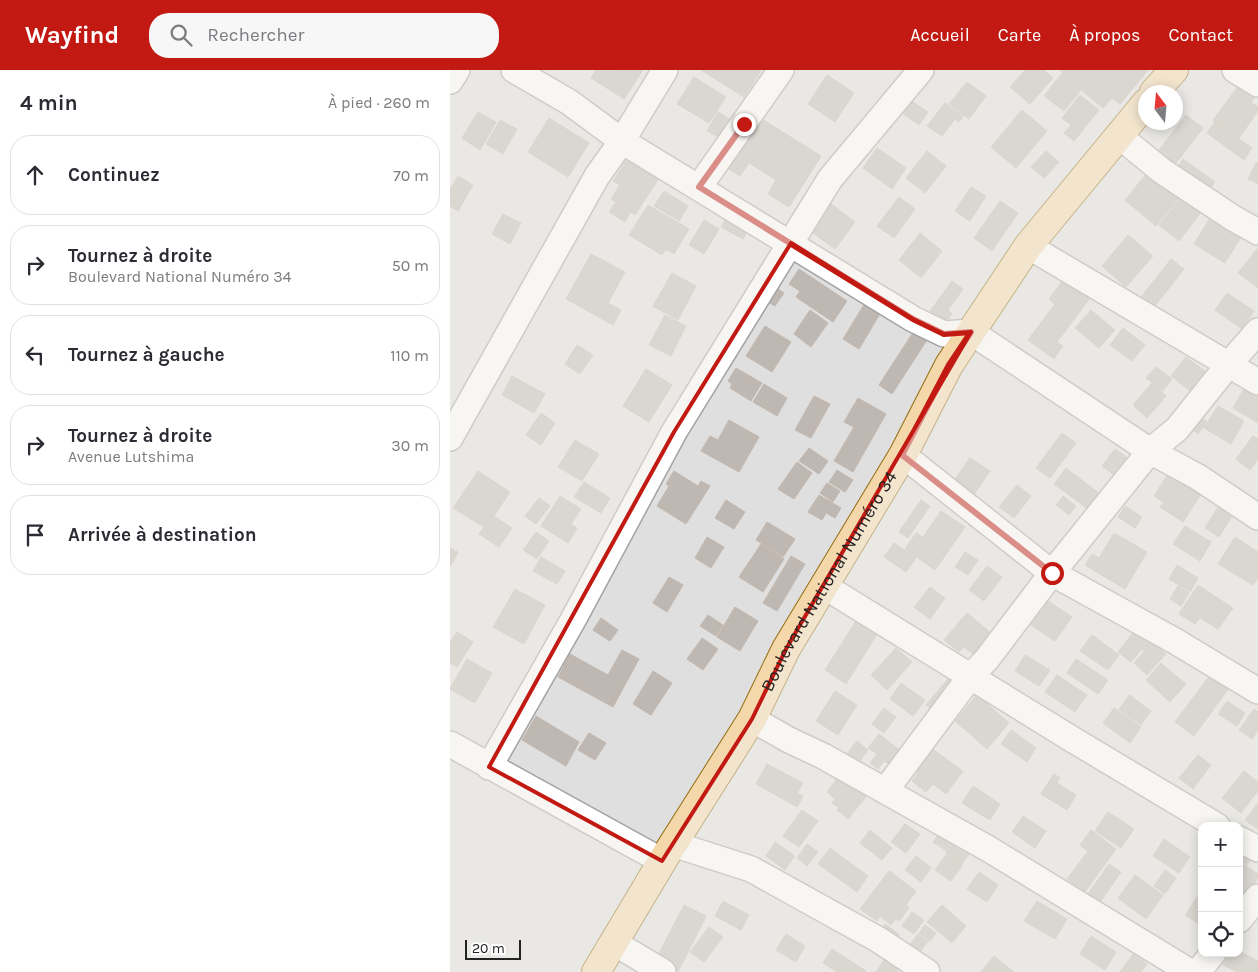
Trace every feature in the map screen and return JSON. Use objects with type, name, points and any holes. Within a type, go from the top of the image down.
[{"type":"main road","points":[[1160,85],[1174,70]]},
{"type":"main road","name":"Boulevard National Numéro 34","points":[[596,972],[668,852],[752,719],[786,649],[902,455],[949,365],[1028,246],[1138,112]]},
{"type":"street","points":[[450,81],[457,70]]},
{"type":"street","points":[[514,70],[569,102],[622,141],[913,319],[944,334],[971,332],[1150,451],[1198,477],[1258,517]]},
{"type":"street","points":[[450,438],[597,176],[622,141],[665,70]]},
{"type":"street","points":[[699,187],[781,70]]},
{"type":"street","points":[[489,766],[573,620],[674,432],[830,179],[921,70]]},
{"type":"street","points":[[1234,70],[1258,84]]},
{"type":"street","points":[[1118,135],[1162,171],[1233,218],[1258,232]]},
{"type":"street","points":[[1028,246],[1258,382]]},
{"type":"street","points":[[885,792],[970,677],[987,659],[1052,573],[1150,451],[1177,429],[1258,331]]},
{"type":"street","points":[[902,455],[1052,573],[1175,641],[1258,691]]},
{"type":"street","points":[[824,586],[970,677],[1210,822]]},
{"type":"street","points":[[752,719],[789,740],[823,756],[987,848],[1190,972]]},
{"type":"street","points":[[450,744],[489,766],[668,852],[751,869],[879,940],[927,972]]},
{"type":"street","points":[[1243,841],[1258,850]]},
{"type":"street","points":[[1243,915],[1258,897]]},
{"type":"street","points":[[613,942],[663,972]]},
{"type":"street","points":[[1198,972],[1210,957]]},
{"type":"highlighted area","points":[[791,243],[913,319],[944,334],[971,332],[786,649],[752,719],[662,861],[489,767],[674,432]]},
{"type":"shaded area","points":[[450,70],[1258,70],[1258,972],[450,972]]},
{"type":"building","points":[[596,70],[643,70],[624,99],[591,78]]},
{"type":"building","points":[[701,70],[759,70],[761,71],[744,97]]},
{"type":"building","points":[[1025,70],[1044,70],[1053,78],[1030,104],[1010,87]]},
{"type":"building","points":[[1060,70],[1148,70],[1120,104],[1112,98],[1103,108],[1081,90],[1064,111],[1044,96],[1063,72]]},
{"type":"building","points":[[827,75],[854,93],[835,122],[808,104]]},
{"type":"building","points":[[694,77],[726,97],[709,123],[677,104]]},
{"type":"building","points":[[967,82],[986,96],[969,119],[949,104]]},
{"type":"building","points":[[1239,85],[1255,97],[1251,102],[1258,107],[1258,111],[1239,138],[1213,120]]},
{"type":"building","points":[[1080,95],[1099,110],[1074,141],[1064,133],[1071,125],[1062,118]]},
{"type":"building","points":[[910,100],[928,112],[919,125],[902,113]]},
{"type":"building","points":[[945,103],[963,116],[959,122],[955,119],[942,136],[927,126]]},
{"type":"building","points":[[1022,110],[1047,131],[1016,168],[991,147]]},
{"type":"building","points":[[478,112],[496,122],[480,150],[462,138]]},
{"type":"building","points":[[718,112],[734,122],[724,140],[707,131]]},
{"type":"building","points":[[754,114],[821,156],[789,207],[768,194],[776,180],[749,163],[740,176],[722,165]]},
{"type":"building","points":[[1186,115],[1203,128],[1173,167],[1156,154],[1174,130],[1183,130],[1183,119]]},
{"type":"building","points":[[549,118],[589,143],[568,177],[528,152]]},
{"type":"building","points":[[500,120],[517,129],[503,154],[486,144]]},
{"type":"building","points":[[1215,122],[1252,148],[1244,160],[1207,133]]},
{"type":"building","points":[[877,148],[906,168],[892,189],[863,168]]},
{"type":"building","points":[[927,151],[946,166],[925,193],[906,178]]},
{"type":"building","points":[[1046,151],[1059,162],[1044,178],[1031,167]]},
{"type":"building","points":[[628,158],[659,178],[635,215],[611,199],[620,185],[613,181]]},
{"type":"building","points":[[1183,159],[1215,182],[1205,196],[1174,173]]},
{"type":"building","points":[[1256,163],[1258,163],[1258,184],[1248,179]]},
{"type":"building","points":[[1152,167],[1183,193],[1156,226],[1125,200]]},
{"type":"building","points":[[458,176],[473,185],[458,211],[450,206],[450,190]]},
{"type":"building","points":[[971,187],[986,196],[970,221],[955,211]]},
{"type":"building","points":[[664,191],[688,206],[679,221],[654,206]]},
{"type":"building","points":[[1182,196],[1202,211],[1179,241],[1159,225]]},
{"type":"building","points":[[899,197],[915,209],[894,238],[877,226]]},
{"type":"building","points":[[826,200],[855,222],[835,249],[806,228]]},
{"type":"building","points":[[1000,201],[1018,213],[992,251],[974,238]]},
{"type":"building","points":[[615,203],[630,213],[625,222],[609,212]]},
{"type":"building","points":[[648,205],[689,229],[674,254],[666,249],[662,255],[629,235]]},
{"type":"building","points":[[729,212],[751,224],[743,239],[721,227]]},
{"type":"building","points":[[503,214],[521,223],[510,244],[492,234]]},
{"type":"building","points":[[1210,218],[1241,237],[1225,263],[1194,244]]},
{"type":"building","points":[[704,220],[719,229],[704,254],[689,245]]},
{"type":"building","points":[[920,233],[942,251],[921,278],[899,260]]},
{"type":"building","points":[[1128,235],[1153,256],[1126,287],[1102,266]]},
{"type":"building","points":[[1258,249],[1258,288],[1238,273]]},
{"type":"building","points":[[591,254],[625,272],[608,303],[621,310],[613,325],[566,299]]},
{"type":"building","points":[[1171,259],[1184,269],[1155,306],[1142,296]]},
{"type":"building","points":[[799,269],[847,301],[833,322],[796,297],[800,291],[789,284]]},
{"type":"building","points":[[672,273],[696,286],[678,320],[653,306]]},
{"type":"building","points":[[1064,279],[1090,298],[1057,342],[1063,346],[1054,359],[1028,340],[1055,304],[1049,299]]},
{"type":"building","points":[[952,281],[963,289],[948,310],[952,314],[946,322],[930,311]]},
{"type":"building","points":[[774,286],[784,293],[775,306],[765,300]]},
{"type":"building","points":[[1227,293],[1254,311],[1242,329],[1215,310]]},
{"type":"building","points":[[865,303],[881,312],[859,349],[843,339]]},
{"type":"building","points":[[810,310],[828,323],[811,347],[794,334]]},
{"type":"building","points":[[1091,310],[1115,330],[1099,348],[1075,328]]},
{"type":"building","points":[[665,315],[686,326],[671,356],[649,345]]},
{"type":"building","points":[[765,326],[791,342],[772,372],[746,356]]},
{"type":"building","points":[[1123,328],[1145,345],[1132,361],[1110,345]]},
{"type":"building","points":[[914,331],[927,340],[892,394],[879,385]]},
{"type":"building","points":[[577,345],[593,355],[580,374],[565,364]]},
{"type":"building","points":[[1186,357],[1209,374],[1194,394],[1171,376]]},
{"type":"building","points":[[1156,367],[1172,379],[1163,391],[1146,378]]},
{"type":"building","points":[[736,368],[762,383],[751,401],[730,388],[732,384],[728,381]]},
{"type":"building","points":[[646,369],[672,385],[649,422],[623,406]]},
{"type":"building","points":[[512,376],[545,394],[534,413],[502,395]]},
{"type":"building","points":[[1152,383],[1166,396],[1147,418],[1133,405]]},
{"type":"building","points":[[764,384],[787,398],[777,416],[753,402]]},
{"type":"building","points":[[1246,385],[1258,392],[1258,423],[1233,408]]},
{"type":"building","points":[[814,396],[830,404],[811,438],[795,430]]},
{"type":"building","points":[[858,398],[886,414],[853,472],[834,461],[854,427],[844,422]]},
{"type":"building","points":[[1218,406],[1244,421],[1231,444],[1204,428]]},
{"type":"building","points":[[541,413],[555,423],[541,445],[526,435]]},
{"type":"building","points":[[1199,416],[1207,422],[1198,434],[1190,428]]},
{"type":"building","points":[[729,420],[759,437],[739,472],[701,451],[710,436],[718,440]]},
{"type":"building","points":[[1062,433],[1076,443],[1050,478],[1036,468]]},
{"type":"building","points":[[1253,436],[1258,439],[1258,459],[1250,470],[1236,459]]},
{"type":"building","points":[[575,440],[599,454],[582,481],[558,467]]},
{"type":"building","points":[[809,448],[828,461],[819,474],[799,461]]},
{"type":"building","points":[[1115,449],[1134,463],[1121,480],[1102,466]]},
{"type":"building","points":[[970,458],[990,471],[971,499],[951,485]]},
{"type":"building","points":[[797,462],[812,473],[794,499],[778,489]]},
{"type":"building","points":[[1066,468],[1100,494],[1088,509],[1054,484]]},
{"type":"building","points":[[837,470],[853,480],[845,492],[829,482]]},
{"type":"building","points":[[478,471],[510,492],[494,516],[512,528],[499,547],[479,534],[484,527],[453,508]]},
{"type":"building","points":[[674,471],[698,486],[701,481],[710,486],[686,524],[657,506],[669,486],[666,484]]},
{"type":"building","points":[[1168,474],[1201,494],[1183,522],[1160,507],[1164,502],[1154,496]]},
{"type":"building","points":[[584,482],[610,498],[601,513],[574,497]]},
{"type":"building","points":[[827,483],[840,491],[833,502],[820,493]]},
{"type":"building","points":[[1017,485],[1031,496],[1014,518],[999,507]]},
{"type":"building","points":[[819,495],[841,508],[835,518],[826,513],[822,520],[808,512]]},
{"type":"building","points":[[560,496],[581,509],[571,524],[577,528],[568,543],[541,526]]},
{"type":"building","points":[[1063,496],[1076,506],[1069,515],[1056,505]]},
{"type":"building","points":[[539,498],[550,506],[536,524],[525,516]]},
{"type":"building","points":[[726,500],[745,512],[734,529],[715,518]]},
{"type":"building","points":[[921,500],[930,506],[908,538],[899,532]]},
{"type":"building","points":[[1125,506],[1142,517],[1135,528],[1118,517]]},
{"type":"building","points":[[1218,507],[1232,516],[1219,537],[1205,528]]},
{"type":"building","points":[[941,511],[965,527],[935,570],[905,549],[916,533],[923,537]]},
{"type":"building","points":[[767,522],[795,539],[783,557],[756,540]]},
{"type":"building","points":[[1185,526],[1211,542],[1200,561],[1173,544]]},
{"type":"building","points":[[536,532],[549,541],[537,559],[523,550]]},
{"type":"building","points":[[1114,533],[1147,552],[1125,589],[1085,565],[1092,554],[1099,558]]},
{"type":"building","points":[[707,537],[724,547],[711,568],[695,558]]},
{"type":"building","points":[[1235,537],[1258,552],[1258,578],[1253,585],[1218,564]]},
{"type":"building","points":[[894,543],[916,558],[906,572],[884,557]]},
{"type":"building","points":[[761,544],[784,559],[763,592],[739,577]]},
{"type":"building","points":[[450,548],[458,552],[451,565],[450,565]]},
{"type":"building","points":[[965,552],[978,560],[968,575],[955,567]]},
{"type":"building","points":[[791,556],[805,564],[777,611],[763,603]]},
{"type":"building","points":[[541,557],[565,571],[557,584],[533,571]]},
{"type":"building","points":[[1177,565],[1198,578],[1190,592],[1169,579]]},
{"type":"building","points":[[987,566],[1002,577],[984,601],[969,590]]},
{"type":"building","points":[[669,577],[683,585],[667,612],[653,603]]},
{"type":"building","points":[[1198,585],[1233,608],[1218,629],[1200,618],[1195,624],[1179,614]]},
{"type":"building","points":[[1178,586],[1189,593],[1181,606],[1170,599]]},
{"type":"building","points":[[930,587],[945,598],[930,619],[914,607]]},
{"type":"building","points":[[515,589],[545,605],[524,644],[493,627]]},
{"type":"building","points":[[1048,601],[1072,617],[1055,641],[1031,625]]},
{"type":"building","points":[[735,607],[758,621],[740,651],[717,637]]},
{"type":"building","points":[[967,613],[997,638],[979,659],[964,647],[959,652],[944,640]]},
{"type":"building","points":[[708,615],[723,625],[716,636],[700,626]]},
{"type":"building","points":[[601,618],[618,630],[610,641],[593,630]]},
{"type":"building","points":[[858,618],[879,631],[846,684],[825,670]]},
{"type":"building","points":[[1135,630],[1151,642],[1131,662],[1118,652]]},
{"type":"building","points":[[457,632],[473,642],[457,667],[450,663],[450,643]]},
{"type":"building","points":[[1092,635],[1119,655],[1108,670],[1080,651]]},
{"type":"building","points":[[702,638],[718,649],[703,670],[687,659]]},
{"type":"building","points":[[1152,642],[1166,654],[1147,675],[1134,663]]},
{"type":"building","points":[[896,648],[912,662],[887,690],[871,675]]},
{"type":"building","points":[[622,650],[639,659],[613,707],[558,677],[570,654],[608,675]]},
{"type":"building","points":[[1025,655],[1050,670],[1039,686],[1015,671]]},
{"type":"building","points":[[467,659],[492,673],[475,703],[450,689]]},
{"type":"building","points":[[1076,659],[1108,680],[1098,694],[1067,673]]},
{"type":"building","points":[[1161,663],[1186,684],[1170,702],[1146,680]]},
{"type":"building","points":[[653,671],[672,683],[651,715],[633,704]]},
{"type":"building","points":[[953,673],[964,682],[938,714],[926,705]]},
{"type":"building","points":[[1211,674],[1229,688],[1194,736],[1175,722]]},
{"type":"building","points":[[1057,675],[1087,695],[1075,712],[1045,692]]},
{"type":"building","points":[[901,683],[925,700],[913,716],[890,699]]},
{"type":"building","points":[[835,691],[857,705],[838,735],[816,721]]},
{"type":"building","points":[[977,695],[1009,723],[987,749],[955,721]]},
{"type":"building","points":[[1129,695],[1151,711],[1141,725],[1119,710]]},
{"type":"building","points":[[1227,701],[1245,713],[1237,726],[1218,714]]},
{"type":"building","points":[[884,708],[896,717],[884,733],[872,724]]},
{"type":"building","points":[[1114,708],[1141,727],[1130,743],[1103,723]]},
{"type":"building","points":[[1254,709],[1258,712],[1258,730],[1252,739],[1239,730]]},
{"type":"building","points":[[536,716],[579,742],[566,766],[522,740]]},
{"type":"building","points":[[1011,730],[1036,748],[1027,762],[1001,744]]},
{"type":"building","points":[[589,733],[606,743],[595,760],[578,750]]},
{"type":"building","points":[[879,734],[901,751],[891,765],[884,761],[878,769],[870,763],[877,754],[868,748]]},
{"type":"building","points":[[857,741],[868,750],[854,769],[842,760]]},
{"type":"building","points":[[931,748],[963,771],[946,794],[933,784],[926,792],[912,781],[918,773],[914,771]]},
{"type":"building","points":[[1198,755],[1211,765],[1193,789],[1179,778]]},
{"type":"building","points":[[767,764],[803,783],[797,793],[803,796],[797,807],[756,784]]},
{"type":"building","points":[[1244,771],[1258,782],[1258,791],[1241,813],[1222,798]]},
{"type":"building","points":[[1054,774],[1060,778],[1057,783],[1076,795],[1067,810],[1041,794]]},
{"type":"building","points":[[838,777],[866,797],[848,819],[837,810],[839,808],[832,803],[835,799],[827,792]]},
{"type":"building","points":[[973,786],[1000,804],[990,820],[962,803]]},
{"type":"building","points":[[1258,803],[1258,829],[1245,820]]},
{"type":"building","points":[[802,810],[818,821],[799,847],[783,836]]},
{"type":"building","points":[[1108,812],[1134,829],[1121,848],[1095,831]]},
{"type":"building","points":[[1023,816],[1046,831],[1035,848],[1012,832]]},
{"type":"building","points":[[905,824],[920,834],[906,853],[891,842]]},
{"type":"building","points":[[870,830],[892,848],[882,860],[860,843]]},
{"type":"building","points":[[1091,830],[1116,849],[1085,892],[1067,879],[1088,851],[1080,845]]},
{"type":"building","points":[[940,832],[970,853],[961,865],[945,853],[947,851],[933,842]]},
{"type":"building","points":[[1164,839],[1190,857],[1179,873],[1153,856]]},
{"type":"building","points":[[775,842],[795,856],[785,870],[766,856]]},
{"type":"building","points":[[807,844],[818,852],[807,866],[797,858]]},
{"type":"building","points":[[830,848],[868,876],[857,892],[818,864]]},
{"type":"building","points":[[1243,853],[1251,858],[1246,866],[1258,874],[1258,878],[1243,900]]},
{"type":"building","points":[[946,855],[962,866],[951,881],[935,870]]},
{"type":"building","points":[[916,856],[931,868],[921,882],[905,870]]},
{"type":"building","points":[[1109,864],[1121,872],[1100,902],[1088,894]]},
{"type":"building","points":[[1165,870],[1176,878],[1165,894],[1154,886]]},
{"type":"building","points":[[889,871],[916,891],[906,905],[909,908],[899,921],[895,919],[891,925],[880,916],[877,921],[860,909]]},
{"type":"building","points":[[979,872],[998,885],[987,902],[967,889]]},
{"type":"building","points":[[1135,875],[1163,895],[1146,919],[1118,898]]},
{"type":"building","points":[[1197,897],[1198,923],[1185,915]]},
{"type":"building","points":[[723,901],[749,915],[741,930],[715,916]]},
{"type":"building","points":[[1037,901],[1067,919],[1055,939],[1024,921]]},
{"type":"building","points":[[684,905],[706,916],[678,972],[667,972],[653,965]]},
{"type":"building","points":[[942,905],[966,926],[952,943],[927,922]]},
{"type":"building","points":[[912,912],[924,920],[914,934],[902,926]]},
{"type":"building","points":[[885,924],[899,934],[892,945],[877,935]]},
{"type":"building","points":[[925,925],[936,933],[930,941],[919,933]]},
{"type":"building","points":[[709,927],[723,937],[704,962],[690,952]]},
{"type":"building","points":[[786,934],[805,946],[796,962],[776,950]]},
{"type":"building","points":[[918,934],[928,941],[918,954],[908,947]]},
{"type":"building","points":[[1091,936],[1116,952],[1105,970],[1080,954]]},
{"type":"building","points":[[832,949],[866,971],[837,972],[823,963]]},
{"type":"building","points":[[1243,953],[1258,961],[1258,972],[1237,972],[1223,965],[1228,957],[1243,957]]},
{"type":"building","points":[[1133,954],[1147,964],[1141,972],[1120,972]]},
{"type":"building","points":[[994,956],[1014,972],[981,972]]},
{"type":"building","points":[[885,958],[900,968],[897,972],[876,972]]},
{"type":"route","points":[[744,124],[699,187],[913,319],[944,334],[971,332],[949,365],[902,455],[1052,573]]}]
